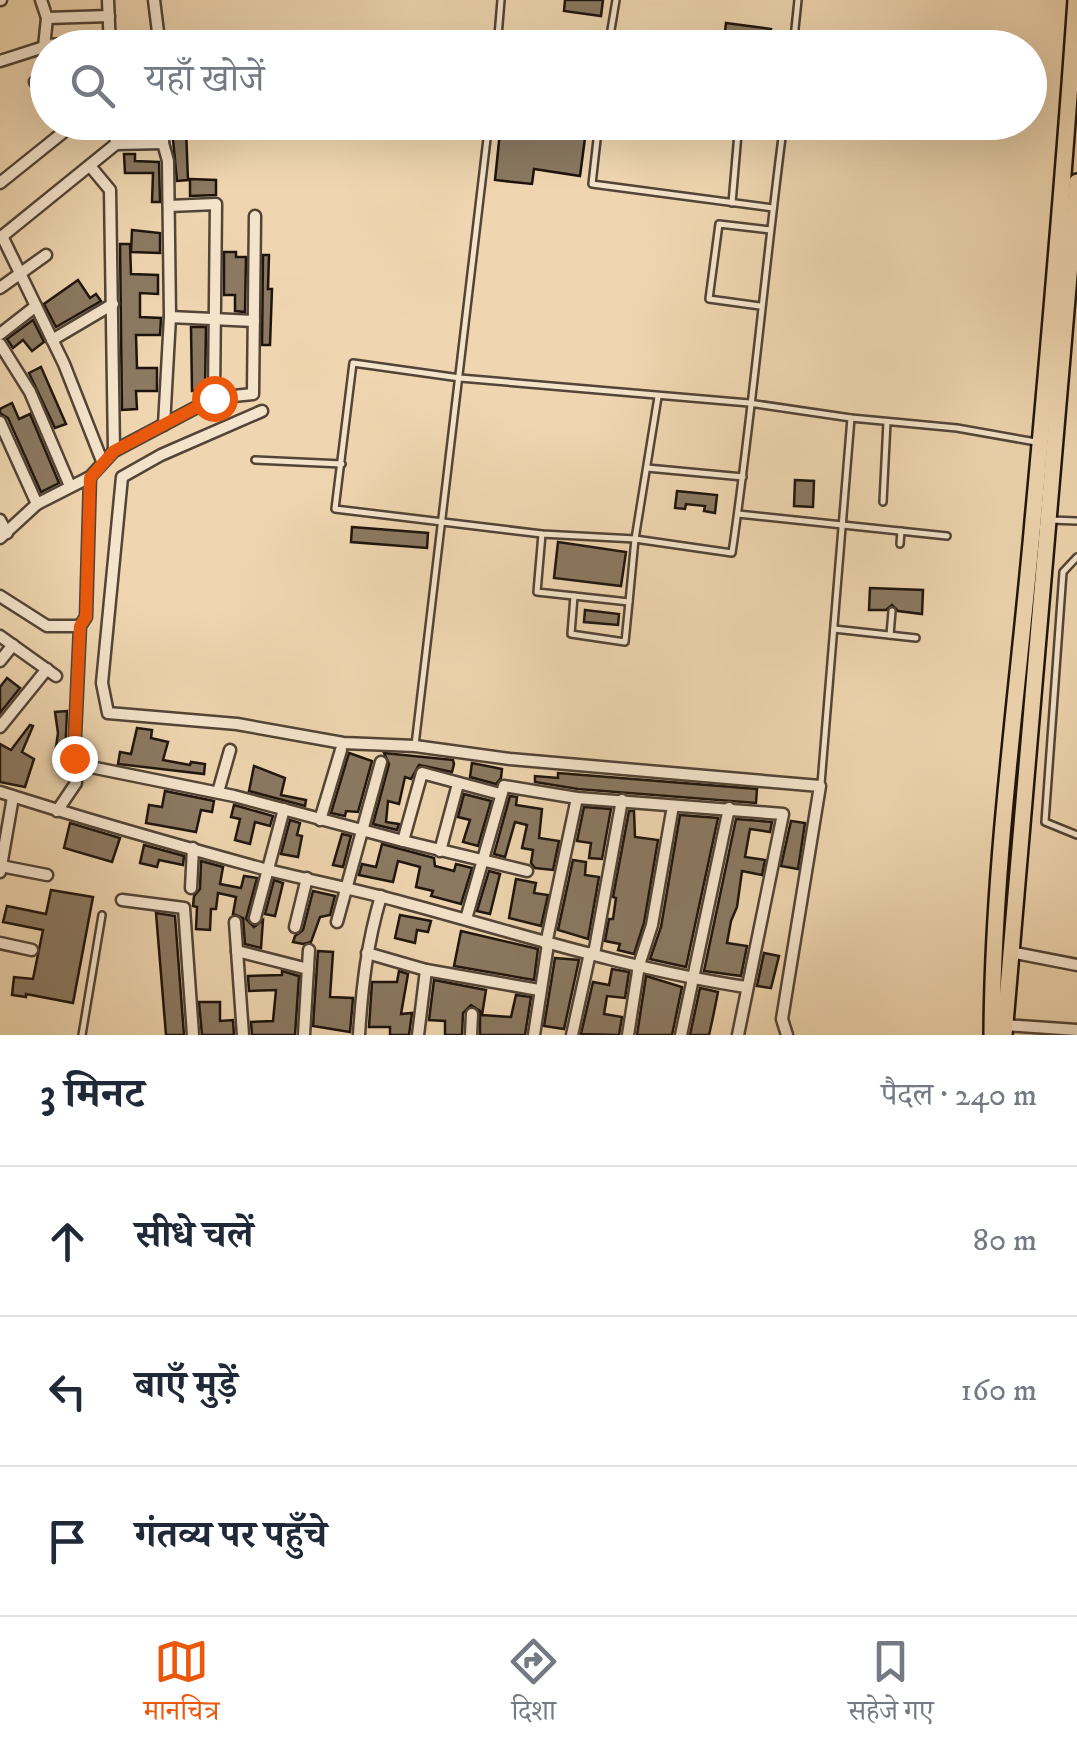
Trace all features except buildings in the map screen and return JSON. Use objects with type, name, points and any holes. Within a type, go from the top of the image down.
[{"type":"main road","points":[[1000,1032],[1010,952],[1041,519],[1039,443],[1076,0]]},
{"type":"main road","points":[[1000,1032],[992,977],[1004,797],[1041,519],[1077,182]]},
{"type":"street","points":[[40,0],[47,18],[46,30]]},
{"type":"street","points":[[108,0],[110,30]]},
{"type":"street","points":[[154,0],[158,30]]},
{"type":"street","points":[[47,18],[110,16]]},
{"type":"street","points":[[0,62],[30,51]]},
{"type":"street","points":[[0,183],[54,140]]},
{"type":"street","points":[[116,140],[116,144]]},
{"type":"street","points":[[163,140],[168,160],[170,316],[164,425]]},
{"type":"street","points":[[102,461],[52,340],[2,235],[116,144],[163,144]]},
{"type":"street","points":[[90,166],[110,190],[114,451]]},
{"type":"street","points":[[169,206],[216,204],[214,398]]},
{"type":"street","points":[[3,536],[38,504],[90,478],[114,451],[214,398],[253,394],[256,216]]},
{"type":"street","points":[[0,288],[46,254]]},
{"type":"street","points":[[52,340],[113,304]]},
{"type":"street","points":[[0,334],[36,306]]},
{"type":"street","points":[[170,316],[254,320]]},
{"type":"street","points":[[0,344],[30,392],[70,486]]},
{"type":"street","points":[[262,412],[161,455],[122,477],[102,684],[108,713],[237,724],[344,742],[414,746],[528,761],[820,786],[782,1019],[788,1035]]},
{"type":"street","points":[[0,422],[38,504]]},
{"type":"street","points":[[57,811],[76,783],[80,626],[86,617],[90,478]]},
{"type":"street","points":[[0,520],[3,536]]},
{"type":"street","points":[[0,596],[47,626],[80,626]]},
{"type":"street","points":[[0,636],[51,672],[0,727]]},
{"type":"street","points":[[0,661],[13,645]]},
{"type":"street","points":[[218,792],[230,750]]},
{"type":"street","points":[[320,820],[341,750]]},
{"type":"street","points":[[337,922],[382,762]]},
{"type":"street","points":[[76,764],[218,792],[526,870]]},
{"type":"street","points":[[403,841],[422,773],[500,794]]},
{"type":"street","points":[[440,851],[458,784]]},
{"type":"street","points":[[466,919],[504,786],[577,798],[783,814],[738,1035]]},
{"type":"street","points":[[0,792],[265,869],[381,896],[547,944],[691,979],[746,987]]},
{"type":"street","points":[[13,796],[0,869],[47,875]]},
{"type":"street","points":[[534,1035],[547,944],[577,798]]},
{"type":"street","points":[[572,1035],[622,800]]},
{"type":"street","points":[[628,1035],[673,806]]},
{"type":"street","points":[[681,1035],[729,808]]},
{"type":"street","points":[[255,918],[284,809]]},
{"type":"street","points":[[191,888],[193,848]]},
{"type":"street","points":[[295,927],[307,878]]},
{"type":"street","points":[[360,1035],[366,953],[381,896]]},
{"type":"street","points":[[122,900],[184,908],[193,1035]]},
{"type":"street","points":[[235,922],[243,1035]]},
{"type":"street","points":[[0,943],[32,950]]},
{"type":"street","points":[[237,950],[308,969]]},
{"type":"street","points":[[304,1035],[310,950]]},
{"type":"street","points":[[1010,952],[1077,966]]},
{"type":"street","points":[[366,953],[426,970],[539,990]]},
{"type":"street","points":[[418,1035],[426,970]]},
{"type":"street","points":[[471,1035],[472,1014]]},
{"type":"street","points":[[1000,1032],[1077,1030]]},
{"type":"lane","points":[[498,30],[500,0]]},
{"type":"lane","points":[[611,30],[616,0]]},
{"type":"lane","points":[[795,30],[798,0]]},
{"type":"lane","points":[[414,746],[487,140]]},
{"type":"lane","points":[[597,140],[592,184],[773,208]]},
{"type":"lane","points":[[732,202],[737,140]]},
{"type":"lane","points":[[782,140],[760,306],[749,404],[738,514],[732,553],[635,539],[542,534],[335,509],[352,363],[460,378],[749,404],[957,428],[1039,443]]},
{"type":"lane","points":[[760,306],[708,299],[718,224],[770,230]]},
{"type":"lane","points":[[574,596],[571,634],[625,642],[635,539],[658,397]]},
{"type":"lane","points":[[820,786],[851,418]]},
{"type":"lane","points":[[883,502],[887,422]]},
{"type":"lane","points":[[255,460],[342,464]]},
{"type":"lane","points":[[647,468],[742,477]]},
{"type":"lane","points":[[738,514],[947,536]]},
{"type":"lane","points":[[1041,519],[1077,521]]},
{"type":"lane","points":[[900,544],[901,531]]},
{"type":"lane","points":[[542,534],[537,592],[629,602]]},
{"type":"lane","points":[[1077,557],[1063,572],[1045,822],[1077,834]]},
{"type":"lane","points":[[890,635],[892,612]]},
{"type":"lane","points":[[834,629],[916,638]]},
{"type":"lane","points":[[82,1035],[102,915]]},
{"type":"route","points":[[74,758],[80,626],[86,617],[90,478],[114,451],[214,398]]}]
